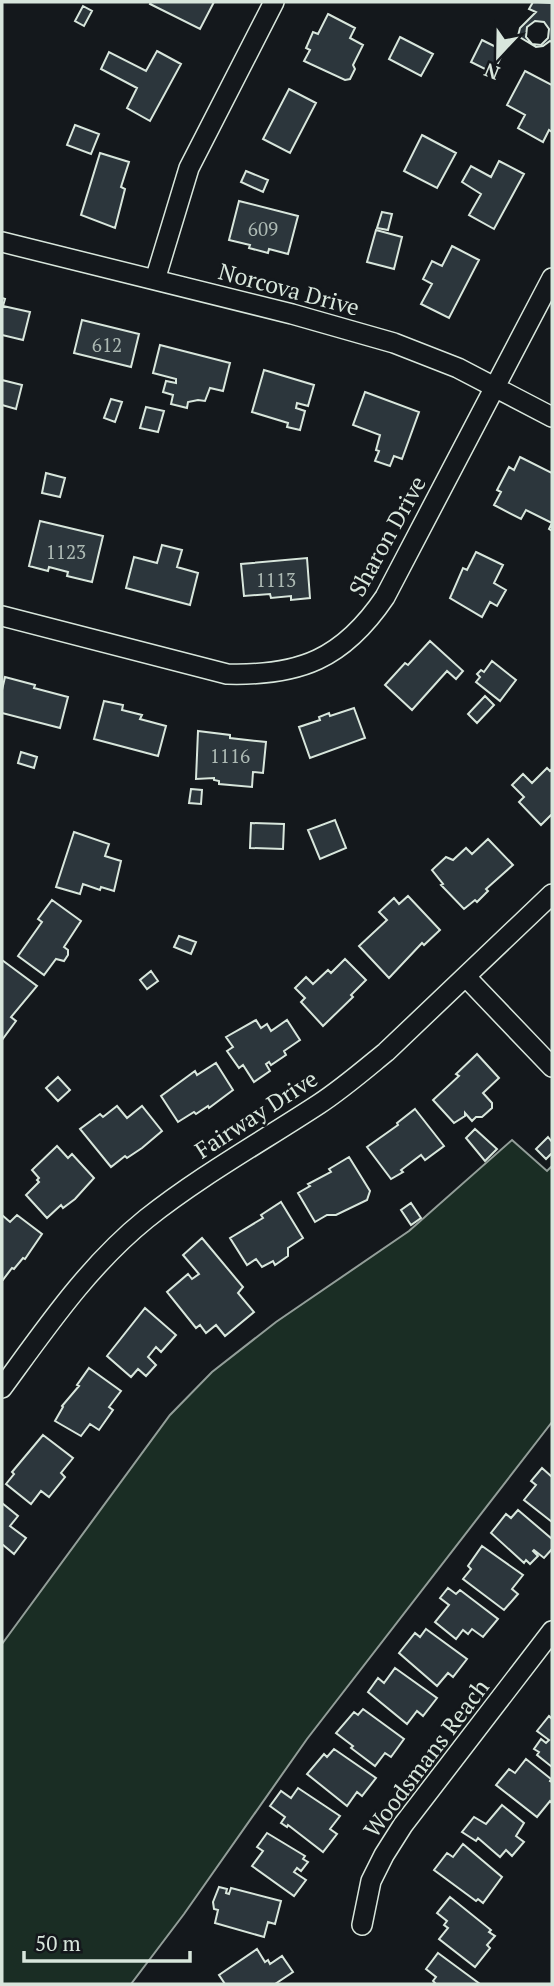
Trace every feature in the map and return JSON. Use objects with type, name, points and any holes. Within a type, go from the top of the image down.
[{"type":"street","points":[[155,280],[190,169],[274,2]]},
{"type":"street","name":"Norcova Drive","points":[[2,242],[394,342],[458,368],[552,417]]},
{"type":"street","name":"Sharon Drive","points":[[2,616],[227,674],[262,675],[305,666],[333,652],[371,617],[384,597],[552,278]]},
{"type":"street","name":"Fairway Drive","points":[[2,1388],[65,1301],[138,1227],[194,1182],[321,1103],[356,1077],[386,1052],[552,894]]},
{"type":"street","points":[[466,977],[552,1067]]},
{"type":"street","name":"Woodsmans Reach","points":[[362,1925],[371,1881],[397,1835],[552,1631]]},
{"type":"green space","points":[[512,1140],[547,1171],[552,1166],[552,1422],[307,1739],[184,1914],[131,1984],[2,1984],[2,1644],[170,1415],[212,1372],[276,1322],[409,1231]]},
{"type":"building","points":[[214,2],[200,29],[150,4]]},
{"type":"building","points":[[533,2],[552,3],[552,42],[536,47],[518,36],[520,28],[536,12],[529,9]],"holes":[[[535,21],[544,22],[549,29],[548,38],[541,45],[532,44],[526,37],[527,27]]]},
{"type":"building","points":[[83,6],[92,11],[84,26],[75,21]]},
{"type":"building","points":[[328,14],[355,28],[350,38],[363,45],[353,65],[355,69],[350,79],[345,80],[304,61],[310,50],[306,48],[313,32],[318,34]]},
{"type":"building","points":[[400,37],[433,54],[421,76],[389,59]]},
{"type":"building","points":[[482,40],[504,51],[493,73],[471,62]]},
{"type":"building","points":[[157,51],[181,64],[150,121],[127,108],[137,88],[101,69],[109,52],[146,71]]},
{"type":"building","points":[[525,71],[552,85],[552,132],[549,130],[543,142],[518,128],[525,115],[507,105]]},
{"type":"building","points":[[289,89],[316,103],[290,153],[263,139]]},
{"type":"building","points":[[75,125],[99,134],[91,154],[67,145]]},
{"type":"building","points":[[422,135],[456,153],[437,188],[404,171]]},
{"type":"building","points":[[100,153],[129,162],[121,187],[125,189],[115,228],[81,215]]},
{"type":"building","points":[[499,161],[524,174],[494,229],[469,215],[481,194],[462,182],[471,166],[491,177]]},
{"type":"building","points":[[246,171],[268,180],[263,192],[241,182]]},
{"type":"building","points":[[239,201],[298,216],[288,254],[269,249],[268,253],[229,240]]},
{"type":"building","points":[[382,212],[392,214],[388,230],[377,228]]},
{"type":"building","points":[[376,230],[402,237],[394,269],[367,262]]},
{"type":"building","points":[[452,246],[479,260],[449,318],[421,304],[432,284],[423,279],[432,261],[442,266]]},
{"type":"building","points":[[2,298],[5,299],[3,306],[30,312],[23,340],[2,335]]},
{"type":"building","points":[[82,320],[139,334],[131,367],[74,353]]},
{"type":"building","points":[[160,345],[230,363],[223,391],[210,388],[205,401],[188,402],[187,408],[171,404],[173,395],[163,392],[166,381],[176,383],[176,379],[153,373]]},
{"type":"building","points":[[264,370],[314,385],[308,406],[297,403],[296,408],[305,411],[300,430],[287,427],[288,423],[252,412]]},
{"type":"building","points":[[2,380],[22,385],[16,409],[2,405]]},
{"type":"building","points":[[365,392],[419,412],[402,459],[394,456],[390,466],[375,461],[380,435],[353,425]]},
{"type":"building","points":[[111,399],[122,402],[115,422],[104,418]]},
{"type":"building","points":[[146,407],[164,411],[158,432],[140,428]]},
{"type":"building","points":[[520,457],[552,473],[552,523],[526,510],[521,519],[494,505],[501,492],[497,490],[509,467],[514,470]]},
{"type":"building","points":[[46,473],[65,478],[60,497],[42,493]]},
{"type":"building","points":[[40,521],[103,536],[92,582],[67,576],[68,572],[49,567],[48,571],[29,566]]},
{"type":"building","points":[[162,545],[182,550],[177,567],[198,573],[190,605],[126,588],[134,557],[157,563]]},
{"type":"building","points":[[476,552],[503,565],[494,583],[506,590],[497,606],[490,602],[482,617],[450,598],[463,568],[467,570]]},
{"type":"building","points":[[307,558],[310,598],[271,598],[270,594],[244,596],[241,564]]},
{"type":"building","points":[[430,641],[463,671],[456,679],[447,671],[412,710],[385,685]]},
{"type":"building","points":[[492,661],[516,680],[500,701],[476,682],[480,677],[477,674],[481,670],[484,672]]},
{"type":"building","points":[[5,677],[68,697],[60,728],[2,713]]},
{"type":"building","points":[[485,696],[494,705],[477,723],[468,714]]},
{"type":"building","points":[[104,701],[123,705],[122,710],[142,715],[140,719],[166,726],[158,756],[94,739]]},
{"type":"building","points":[[354,708],[365,738],[310,758],[299,727],[320,720],[319,717],[329,713],[330,716]]},
{"type":"building","points":[[198,731],[266,742],[263,773],[253,772],[252,787],[219,784],[214,778],[196,779]]},
{"type":"building","points":[[21,752],[37,757],[34,768],[18,763]]},
{"type":"building","points":[[547,768],[550,771],[552,769],[552,814],[541,825],[519,802],[524,797],[512,785],[523,774],[532,783]]},
{"type":"building","points":[[191,789],[202,790],[201,804],[189,803]]},
{"type":"building","points":[[335,820],[346,848],[320,859],[308,830]]},
{"type":"building","points":[[251,823],[284,824],[283,849],[250,848]]},
{"type":"building","points":[[74,832],[109,844],[105,856],[121,861],[114,891],[101,887],[100,890],[83,884],[80,894],[56,887]]},
{"type":"building","points":[[488,839],[513,865],[486,889],[488,891],[477,902],[475,900],[464,909],[441,885],[443,884],[432,870],[446,857],[453,860],[466,848],[472,854]]},
{"type":"building","points":[[408,896],[440,930],[424,945],[422,943],[389,978],[359,946],[387,920],[379,912],[394,898],[399,904]]},
{"type":"building","points":[[52,900],[81,921],[64,947],[68,950],[68,955],[64,961],[56,959],[44,975],[18,956],[42,922],[38,919]]},
{"type":"building","points":[[179,936],[196,942],[191,954],[174,947]]},
{"type":"building","points":[[345,959],[366,980],[351,995],[353,997],[323,1026],[301,1002],[305,998],[295,988],[306,977],[313,984],[328,970],[331,973]]},
{"type":"building","points":[[2,960],[37,986],[11,1017],[16,1021],[2,1040]]},
{"type":"building","points":[[151,971],[158,981],[147,989],[140,980]]},
{"type":"building","points":[[256,1020],[261,1028],[267,1024],[271,1031],[287,1020],[300,1040],[284,1051],[286,1055],[271,1065],[269,1062],[266,1064],[270,1071],[254,1082],[243,1065],[239,1068],[227,1051],[233,1047],[226,1037]]},
{"type":"building","points":[[477,1054],[499,1078],[483,1093],[492,1103],[492,1108],[472,1121],[465,1113],[465,1116],[454,1123],[433,1100],[459,1076],[456,1074]]},
{"type":"building","points":[[216,1063],[233,1090],[209,1108],[208,1106],[196,1114],[194,1112],[178,1122],[161,1096],[195,1071],[197,1075]]},
{"type":"building","points":[[58,1077],[70,1090],[58,1101],[46,1088]]},
{"type":"building","points":[[117,1106],[127,1118],[142,1106],[162,1131],[142,1148],[111,1167],[80,1129],[100,1114],[103,1117]]},
{"type":"building","points":[[415,1109],[444,1146],[425,1160],[421,1155],[391,1179],[367,1147]]},
{"type":"building","points":[[475,1129],[497,1149],[485,1161],[466,1138]]},
{"type":"building","points":[[548,1137],[552,1142],[552,1153],[546,1159],[536,1149]]},
{"type":"building","points":[[57,1146],[68,1158],[72,1154],[94,1178],[75,1199],[63,1208],[61,1205],[47,1218],[26,1195],[39,1182],[32,1170]]},
{"type":"building","points":[[349,1157],[370,1191],[367,1200],[315,1222],[298,1193]]},
{"type":"building","points":[[281,1202],[303,1238],[288,1248],[288,1256],[275,1265],[273,1261],[262,1267],[256,1259],[247,1265],[230,1238],[263,1218],[261,1215]]},
{"type":"building","points":[[411,1203],[421,1218],[411,1225],[401,1210]]},
{"type":"building","points":[[2,1215],[10,1222],[17,1215],[42,1234],[25,1259],[12,1268],[2,1281]]},
{"type":"building","points":[[202,1238],[243,1287],[238,1293],[254,1312],[225,1336],[216,1325],[206,1333],[200,1325],[196,1328],[167,1292],[188,1274],[192,1279],[199,1274],[183,1255]]},
{"type":"building","points":[[145,1308],[176,1335],[161,1352],[156,1347],[148,1357],[156,1365],[146,1376],[138,1369],[131,1377],[107,1356]]},
{"type":"building","points":[[89,1368],[121,1391],[109,1407],[113,1410],[99,1430],[90,1424],[81,1436],[55,1421],[62,1406],[79,1386],[77,1385]]},
{"type":"building","points":[[43,1435],[73,1458],[61,1473],[65,1477],[49,1497],[41,1491],[31,1504],[6,1484],[14,1474],[12,1472]]},
{"type":"building","points":[[542,1468],[552,1477],[552,1522],[524,1500],[536,1485],[531,1481]]},
{"type":"building","points":[[2,1503],[18,1516],[10,1526],[26,1538],[14,1554],[2,1544]]},
{"type":"building","points":[[518,1510],[552,1539],[552,1549],[544,1558],[534,1550],[538,1556],[530,1564],[526,1560],[524,1563],[491,1533],[506,1514],[511,1518]]},
{"type":"building","points":[[482,1546],[523,1575],[512,1589],[518,1594],[504,1610],[463,1579],[471,1569],[468,1566]]},
{"type":"building","points":[[448,1588],[456,1594],[460,1590],[498,1619],[483,1637],[472,1629],[468,1634],[463,1630],[456,1639],[435,1622],[449,1605],[440,1598]]},
{"type":"building","points":[[426,1629],[467,1659],[453,1677],[448,1673],[437,1686],[399,1653],[415,1633],[420,1637]]},
{"type":"building","points":[[395,1668],[437,1698],[423,1716],[417,1711],[407,1724],[368,1692],[378,1678],[384,1683]]},
{"type":"building","points":[[363,1709],[404,1739],[391,1757],[385,1753],[375,1766],[336,1733],[354,1712],[358,1715]]},
{"type":"building","points":[[549,1716],[552,1719],[552,1767],[537,1755],[539,1752],[534,1749],[541,1739],[546,1743],[549,1740],[537,1731]]},
{"type":"building","points":[[334,1749],[376,1778],[362,1796],[357,1792],[347,1806],[307,1774],[324,1754],[327,1757]]},
{"type":"building","points":[[526,1759],[552,1782],[552,1803],[550,1801],[537,1817],[496,1785],[509,1769],[515,1773]]},
{"type":"building","points":[[298,1788],[340,1816],[330,1829],[337,1834],[323,1852],[288,1825],[287,1827],[281,1823],[285,1817],[270,1806],[281,1791],[291,1798]]},
{"type":"building","points":[[502,1805],[524,1823],[516,1836],[524,1842],[512,1856],[506,1850],[500,1857],[478,1838],[476,1841],[462,1832],[474,1817],[486,1824]]},
{"type":"building","points":[[267,1833],[305,1856],[303,1859],[308,1862],[301,1871],[297,1868],[294,1872],[306,1880],[294,1896],[252,1866],[263,1851],[257,1847]]},
{"type":"building","points":[[463,1844],[502,1877],[483,1903],[478,1899],[476,1901],[434,1870],[447,1853],[453,1857]]},
{"type":"building","points":[[219,1887],[227,1889],[226,1893],[229,1894],[231,1888],[281,1901],[275,1924],[268,1922],[264,1937],[215,1923],[218,1910],[214,1909],[213,1902]]},
{"type":"building","points":[[450,1897],[495,1936],[487,1945],[490,1948],[475,1967],[439,1939],[448,1928],[444,1925],[447,1921],[437,1913]]},
{"type":"building","points":[[257,1949],[265,1962],[268,1960],[270,1964],[282,1956],[293,1972],[275,1984],[225,1984],[219,1975]]},
{"type":"building","points":[[438,1953],[480,1984],[436,1984],[433,1981],[436,1977],[426,1969]]}]
